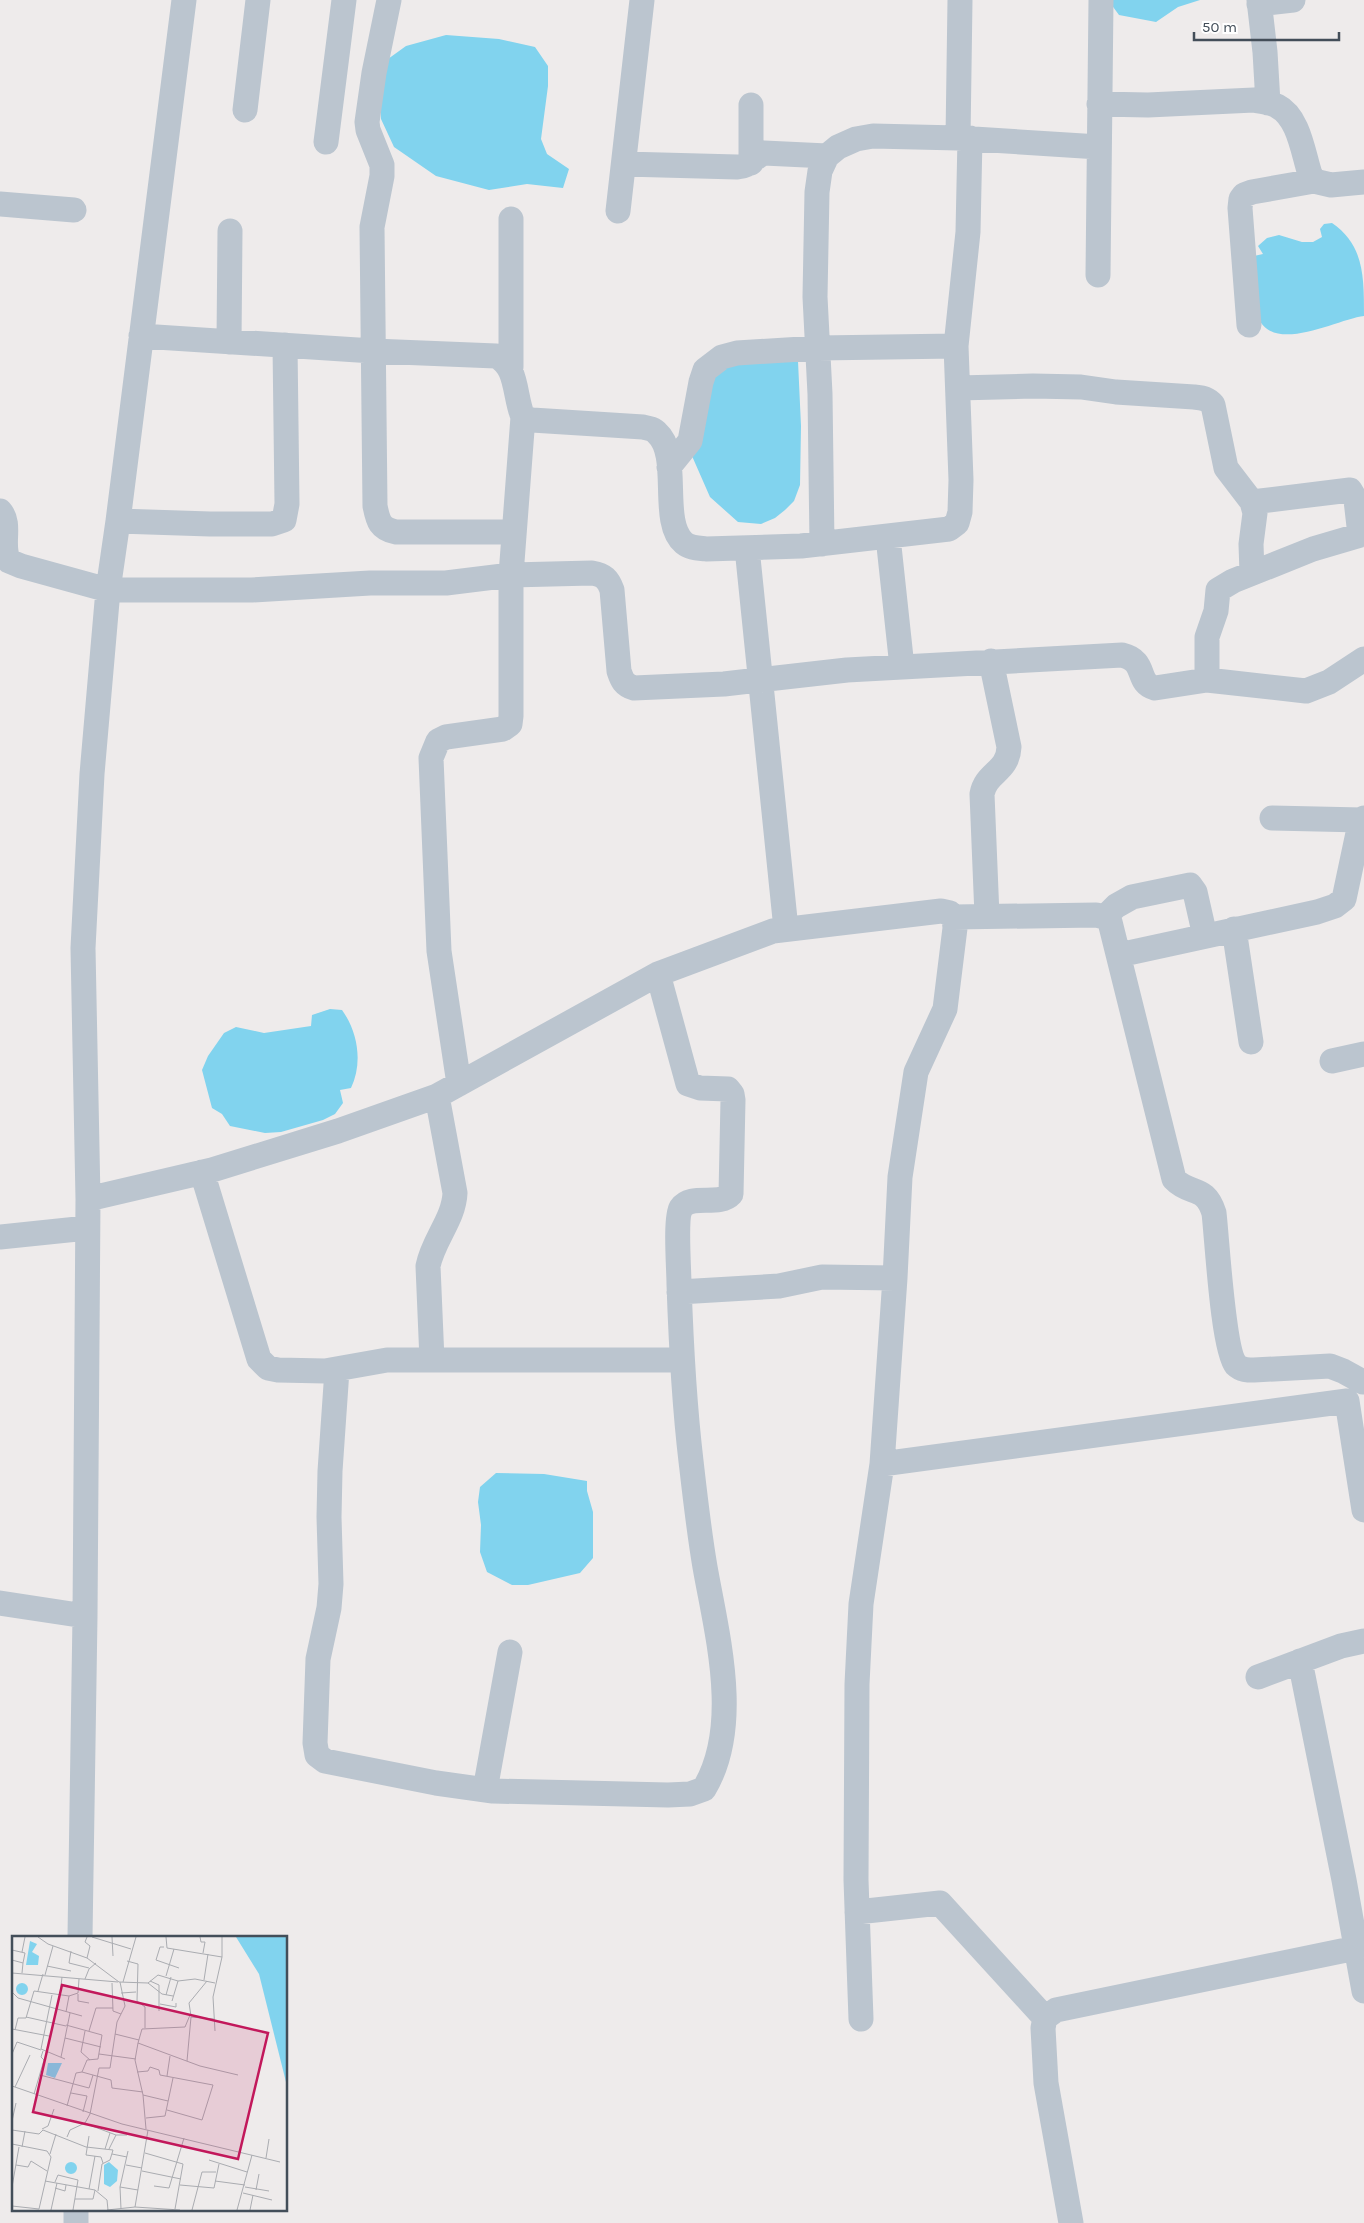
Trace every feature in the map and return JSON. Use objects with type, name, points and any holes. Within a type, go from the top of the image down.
[{"type":"street","points":[[80,1936],[85,1616],[88,1199],[83,948],[92,774],[108,590],[184,0]]},
{"type":"street","points":[[245,110],[258,0]]},
{"type":"street","points":[[326,142],[344,0]]},
{"type":"street","points":[[389,0],[374,73],[368,122],[368,130],[382,165],[382,176],[372,227],[375,506],[378,522],[385,530],[396,532],[514,532]]},
{"type":"street","points":[[618,211],[642,0]]},
{"type":"street","points":[[523,417],[532,420],[643,427],[656,431],[663,439],[668,454],[673,522],[677,534],[684,543],[691,547],[706,549],[822,544],[936,532],[949,529],[956,523],[960,512],[961,480],[956,346],[968,232],[960,0]]},
{"type":"street","points":[[1098,275],[1101,0]]},
{"type":"street","points":[[1268,103],[1265,52],[1259,2],[1293,0]]},
{"type":"street","points":[[1099,104],[1148,105],[1254,100],[1278,106],[1287,114],[1295,126],[1314,181]]},
{"type":"street","points":[[751,105],[751,164]]},
{"type":"street","points":[[822,544],[818,348],[815,297],[817,192],[820,171],[827,156],[838,147],[847,143],[873,136],[964,138],[1099,147]]},
{"type":"street","points":[[624,164],[737,167],[751,164],[758,156],[764,153],[827,156]]},
{"type":"street","points":[[1249,324],[1240,218],[1241,199],[1244,195],[1314,181],[1331,185],[1364,182]]},
{"type":"street","points":[[0,204],[74,210]]},
{"type":"street","points":[[458,1084],[439,951],[431,758],[438,741],[446,737],[503,728],[510,724],[512,716],[511,575],[523,417],[510,367],[511,219]]},
{"type":"street","points":[[229,342],[230,231]]},
{"type":"street","points":[[141,336],[373,351],[496,356],[505,360],[510,367]]},
{"type":"street","points":[[118,521],[272,524],[284,520],[287,504],[285,346]]},
{"type":"street","points":[[669,467],[690,441],[705,370],[712,362],[722,357],[737,353],[818,348],[956,346]]},
{"type":"street","points":[[958,388],[1081,387],[1116,392],[1204,398],[1213,405],[1226,468],[1252,502],[1255,513],[1251,544],[1252,574]]},
{"type":"street","points":[[1207,680],[1207,637],[1216,611],[1218,590],[1313,549],[1362,535],[1356,500],[1350,490],[1252,502]]},
{"type":"street","points":[[0,511],[4,522],[2,558],[21,566],[108,590],[252,590],[370,583],[446,582],[511,575],[592,573],[602,575],[609,581],[612,590],[619,671],[626,686],[724,684],[902,667],[1122,655],[1132,658],[1137,663],[1144,681],[1154,688],[1207,680],[1306,691],[1329,682],[1364,659]]},
{"type":"street","points":[[888,537],[902,667]]},
{"type":"street","points":[[747,548],[786,929]]},
{"type":"street","points":[[987,916],[982,794],[984,786],[1005,765],[1009,747],[991,661]]},
{"type":"street","points":[[1120,955],[1317,912],[1335,906],[1344,899],[1363,819],[1272,818]]},
{"type":"street","points":[[1105,917],[1116,906],[1132,897],[1190,886],[1195,892],[1205,936]]},
{"type":"street","points":[[88,1199],[202,1172],[338,1131],[437,1096],[658,974],[773,931],[940,911],[950,913],[954,917],[955,928],[945,1009],[916,1072],[900,1177],[882,1464],[860,1614],[857,1684],[857,1912],[861,2019]]},
{"type":"street","points":[[882,1464],[1347,1401],[1363,1382],[1330,1366],[1254,1370],[1243,1369],[1237,1366],[1233,1360],[1224,1312],[1214,1213],[1210,1200],[1204,1194],[1184,1186],[1174,1179],[1120,955],[1110,922],[1105,917],[1096,915],[954,917]]},
{"type":"street","points":[[1234,929],[1251,1042]]},
{"type":"street","points":[[337,1370],[330,1471],[329,1532],[331,1584],[329,1608],[318,1658],[315,1743],[317,1754],[325,1761],[436,1783],[485,1790],[668,1795],[690,1794],[704,1789],[712,1776],[723,1730],[724,1700],[719,1648],[692,1468],[682,1360],[678,1255],[679,1214],[682,1207],[693,1202],[722,1200],[730,1194],[733,1100],[732,1094],[728,1089],[700,1088],[688,1084],[658,974]]},
{"type":"street","points":[[1332,1061],[1364,1054]]},
{"type":"street","points":[[432,1360],[428,1266],[430,1257],[453,1209],[455,1193],[437,1096]]},
{"type":"street","points":[[202,1172],[258,1359],[268,1368],[278,1370],[337,1370],[387,1360],[682,1360]]},
{"type":"street","points":[[0,1237],[87,1228]]},
{"type":"street","points":[[679,1292],[779,1286],[822,1277],[895,1278]]},
{"type":"street","points":[[1347,1401],[1364,1510]]},
{"type":"street","points":[[0,1603],[85,1616]]},
{"type":"street","points":[[1258,1677],[1342,1646],[1364,1641]]},
{"type":"street","points":[[485,1790],[510,1652]]},
{"type":"street","points":[[1300,1661],[1364,1991]]},
{"type":"street","points":[[857,1912],[940,1903],[1046,2018]]},
{"type":"street","points":[[1071,2223],[1046,2083],[1043,2028],[1046,2018],[1056,2010],[1356,1948]]},
{"type":"street","points":[[76,2210],[76,2223]]},
{"type":"water","points":[[1108,0],[1200,0],[1178,7],[1156,22],[1119,15]]},
{"type":"water","points":[[446,35],[499,39],[535,47],[548,66],[548,86],[541,139],[547,154],[569,169],[563,188],[527,184],[489,190],[436,176],[394,147],[381,119],[380,98],[388,59],[406,46]]},
{"type":"water","points":[[1332,223],[1350,241],[1360,263],[1364,288],[1364,316],[1322,328],[1289,334],[1275,333],[1264,327],[1257,314],[1255,301],[1254,256],[1263,254],[1258,246],[1267,238],[1279,235],[1302,242],[1313,242],[1322,237],[1320,229],[1324,224]]},
{"type":"water","points":[[730,360],[798,361],[801,426],[800,485],[794,501],[785,510],[775,518],[761,524],[738,522],[710,497],[692,456],[704,386]]},
{"type":"water","points":[[330,1009],[342,1010],[352,1028],[358,1058],[355,1078],[351,1088],[340,1090],[343,1103],[335,1114],[323,1120],[281,1132],[265,1133],[230,1126],[222,1114],[212,1108],[202,1070],[208,1056],[224,1033],[236,1027],[264,1033],[311,1026],[312,1015]]},
{"type":"water","points":[[496,1473],[544,1474],[587,1481],[587,1491],[593,1512],[593,1558],[580,1573],[528,1585],[512,1585],[487,1572],[480,1552],[481,1525],[478,1502],[480,1487]]}]
